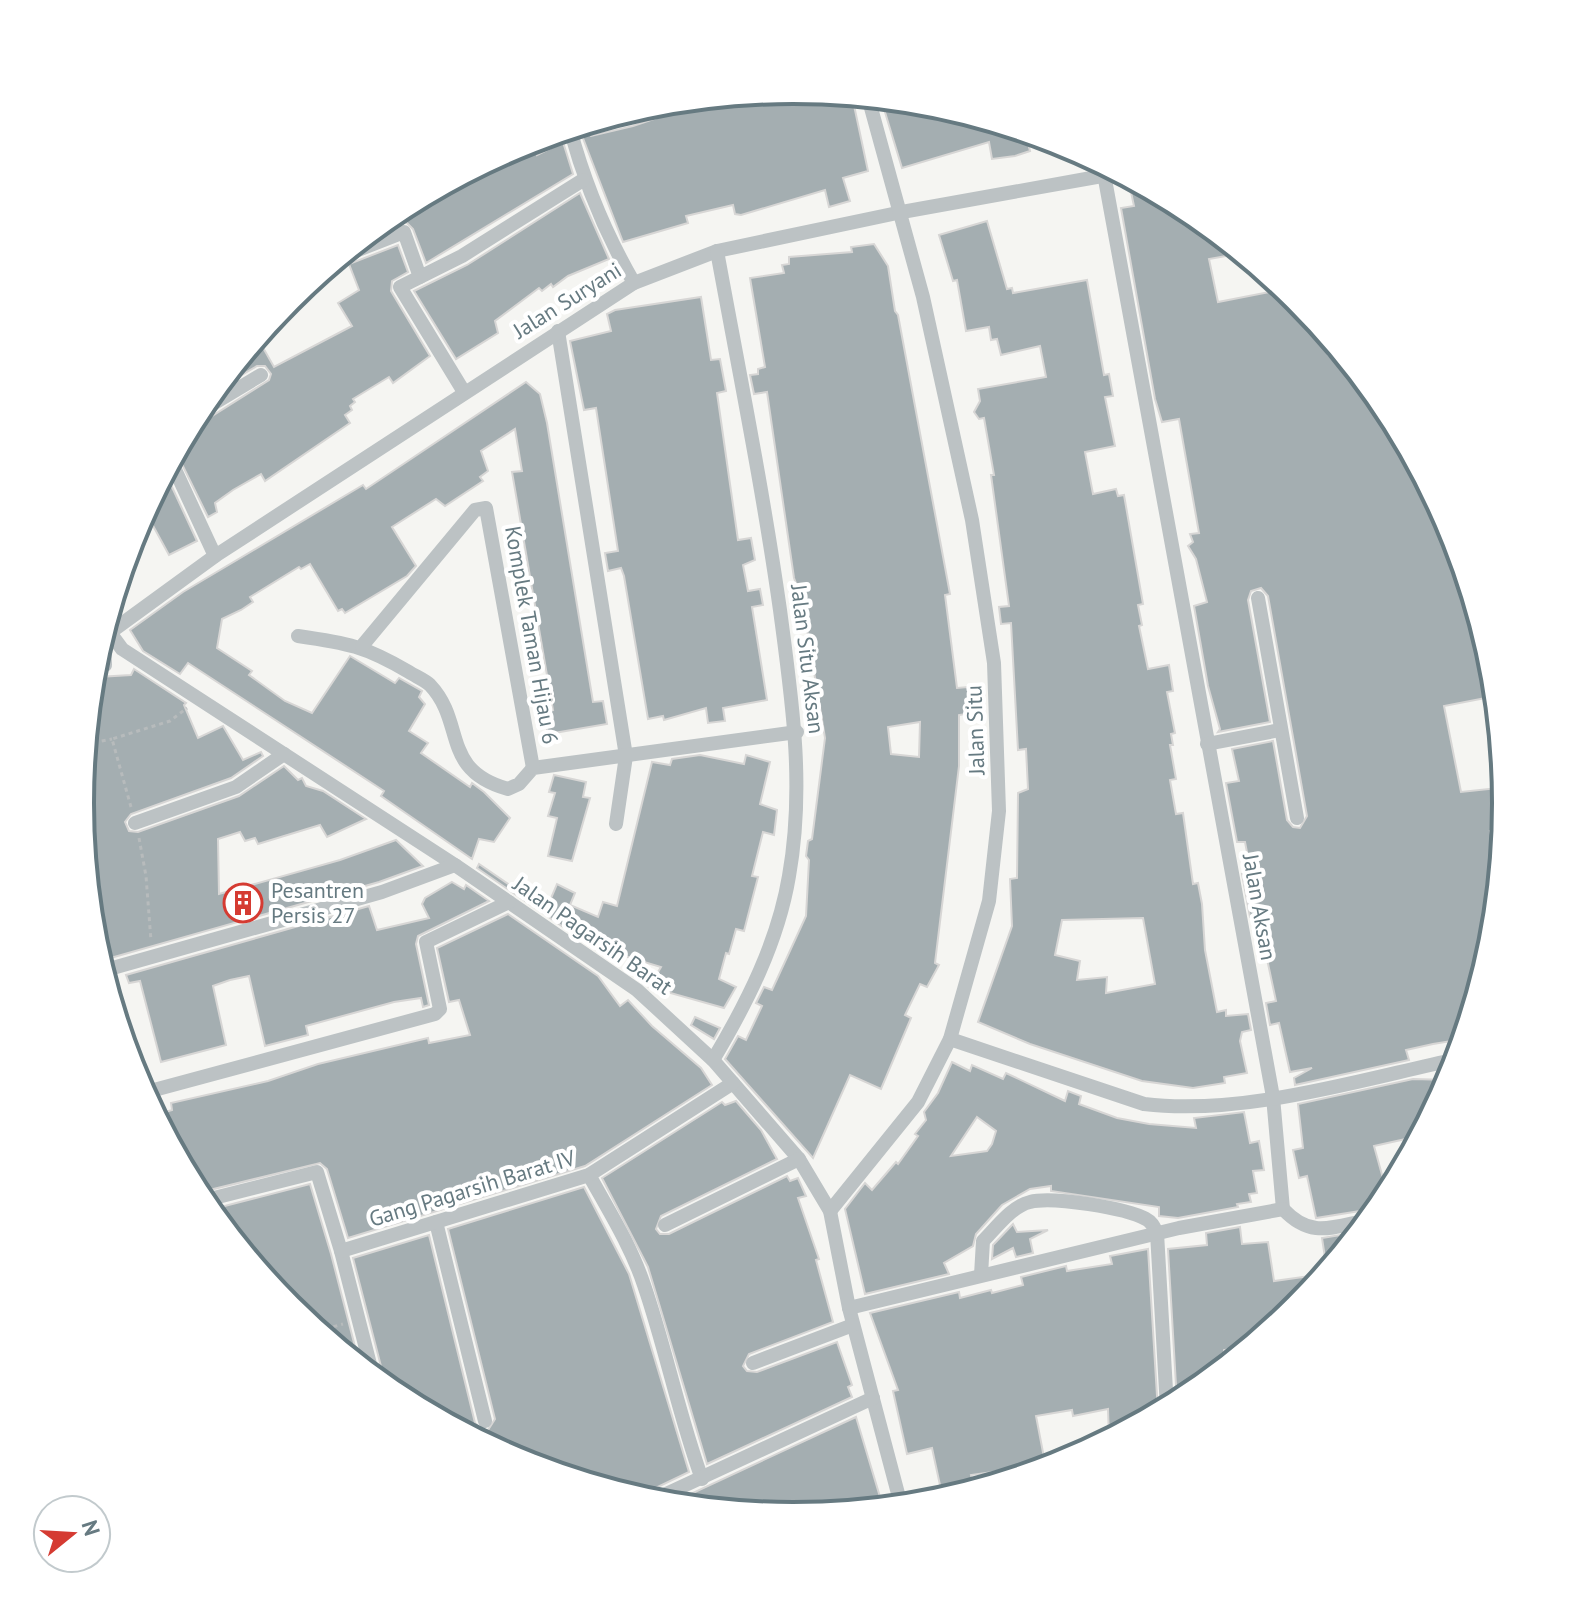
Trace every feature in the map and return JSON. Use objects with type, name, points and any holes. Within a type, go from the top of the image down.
[{"type":"street","name":"Jalan Situ","points":[[830,1211],[918,1102],[950,1039],[989,901],[999,811],[998,718],[989,619],[972,520],[902,212],[871,109]]},
{"type":"street","points":[[573,140],[583,180],[634,283]]},
{"type":"street","name":"Jalan Suryani","points":[[117,626],[215,556],[634,283],[717,251],[1095,173]]},
{"type":"street","points":[[464,392],[400,287],[462,256],[583,180]]},
{"type":"street","name":"Jalan Aksan","points":[[1110,180],[1207,744],[1273,1097],[1283,1209]]},
{"type":"street","points":[[372,244],[404,232],[420,277]]},
{"type":"street","name":"Jalan Situ Aksan","points":[[713,1060],[754,984],[777,927],[796,831],[797,732],[772,556],[717,251]]},
{"type":"street","points":[[558,331],[626,756],[616,824]]},
{"type":"street","points":[[224,397],[261,375]]},
{"type":"street","points":[[177,474],[202,535],[215,556]]},
{"type":"street","name":"Komplek Taman Hijau 6","points":[[362,646],[475,510],[486,508],[533,768]]},
{"type":"street","points":[[1258,598],[1297,818]]},
{"type":"street","points":[[298,636],[362,646],[429,685],[444,708],[461,759],[495,786],[508,789],[519,784],[533,768],[797,732]]},
{"type":"street","name":"Jalan Pagarsih Barat","points":[[113,643],[455,865],[637,990],[713,1060],[799,1159],[830,1211],[853,1325],[898,1494]]},
{"type":"street","points":[[1207,744],[1280,730]]},
{"type":"street","points":[[135,823],[236,787],[284,754]]},
{"type":"street","points":[[114,968],[382,892],[455,865]]},
{"type":"street","points":[[156,1090],[435,1014],[440,1009],[426,942],[509,902]]},
{"type":"street","points":[[950,1039],[1144,1104],[1196,1107],[1273,1097],[1442,1062]]},
{"type":"street","name":"Gang Pagarsih Barat IV","points":[[341,1251],[589,1175],[733,1083]]},
{"type":"street","points":[[665,1225],[799,1159]]},
{"type":"street","points":[[216,1197],[317,1172],[369,1359]]},
{"type":"street","points":[[589,1175],[619,1228],[643,1282],[682,1426],[702,1479]]},
{"type":"street","points":[[981,1275],[983,1241],[1018,1207],[1030,1202],[1066,1202],[1132,1213],[1150,1221],[1157,1233],[1166,1393]]},
{"type":"street","points":[[849,1308],[1157,1233],[1283,1209],[1305,1228],[1318,1229],[1352,1223]]},
{"type":"street","points":[[436,1222],[485,1421]]},
{"type":"street","points":[[753,1363],[853,1325]]},
{"type":"street","points":[[673,1491],[810,1424],[873,1398]]},
{"type":"path","points":[[97,742],[112,739]]},
{"type":"path","points":[[331,1328],[359,1320]]},
{"type":"building","points":[[747,105],[854,107],[868,171],[843,178],[850,201],[829,207],[825,190],[741,215],[735,214],[733,205],[686,216],[688,223],[623,242],[582,137],[662,116]]},
{"type":"building","points":[[884,110],[974,128],[1028,145],[1030,151],[992,159],[989,142],[902,168]]},
{"type":"building","points":[[563,143],[573,174],[426,263],[413,229],[404,223],[484,176]]},
{"type":"building","points":[[1131,192],[1228,256],[1209,259],[1218,302],[1269,292],[1319,342],[1348,377],[1398,454],[1420,494],[1455,578],[1479,667],[1484,698],[1444,706],[1461,792],[1492,789],[1491,849],[1479,939],[1450,1041],[1406,1050],[1409,1060],[1295,1085],[1294,1078],[1312,1068],[1290,1072],[1279,1023],[1270,1025],[1266,1003],[1276,1001],[1267,959],[1271,958],[1261,914],[1250,917],[1242,874],[1251,873],[1245,842],[1237,842],[1226,783],[1239,781],[1232,749],[1273,741],[1287,820],[1293,827],[1300,828],[1307,816],[1268,596],[1261,588],[1251,591],[1248,600],[1270,722],[1218,732],[1220,729],[1208,686],[1194,606],[1207,602],[1196,559],[1188,546],[1193,542],[1190,534],[1199,533],[1179,419],[1162,422],[1155,399],[1121,208],[1134,206]]},
{"type":"building","points":[[580,193],[609,259],[568,276],[553,287],[551,284],[542,291],[539,288],[495,321],[498,333],[456,359],[414,291],[467,265]]},
{"type":"building","points":[[987,221],[1007,289],[1012,288],[1013,293],[1087,280],[1104,375],[1109,374],[1113,396],[1105,397],[1115,446],[1085,452],[1093,494],[1116,489],[1118,496],[1124,495],[1143,604],[1138,605],[1142,625],[1139,626],[1148,669],[1169,665],[1173,691],[1167,692],[1175,733],[1171,734],[1173,745],[1170,745],[1176,779],[1170,780],[1176,814],[1183,813],[1193,884],[1198,883],[1205,950],[1217,1012],[1226,1010],[1226,1016],[1248,1014],[1251,1030],[1242,1032],[1240,1041],[1247,1073],[1224,1077],[1225,1083],[1193,1088],[1142,1081],[1030,1044],[978,1022],[1012,926],[1010,879],[1017,878],[1018,793],[1028,789],[1026,749],[1018,750],[1011,623],[1001,624],[999,607],[1009,606],[991,475],[994,475],[984,418],[979,419],[974,412],[980,401],[978,389],[1046,377],[1040,346],[1001,355],[997,339],[991,340],[989,327],[966,331],[957,280],[953,281],[939,235]],"holes":[[[1143,918],[1155,984],[1106,993],[1107,977],[1077,980],[1080,961],[1055,955],[1062,920]]]},
{"type":"building","points":[[874,244],[888,266],[950,594],[945,595],[957,688],[968,687],[972,713],[959,715],[959,766],[935,963],[939,965],[927,987],[920,984],[905,1015],[911,1018],[881,1089],[850,1075],[813,1158],[725,1059],[738,1036],[746,1040],[762,1006],[756,1003],[764,987],[772,990],[806,916],[809,860],[806,856],[808,841],[812,839],[825,738],[802,599],[794,578],[767,392],[754,394],[750,375],[758,374],[758,369],[765,367],[750,278],[784,273],[782,265],[789,264],[789,257],[852,252],[851,247]],"holes":[[[920,722],[919,757],[891,754],[888,727]]]},
{"type":"building","points":[[398,245],[408,272],[392,281],[391,291],[430,356],[393,383],[389,377],[353,399],[352,410],[345,415],[350,423],[265,481],[261,474],[233,490],[215,503],[217,512],[208,517],[182,464],[188,453],[211,417],[269,380],[271,374],[265,366],[257,366],[238,377],[263,347],[274,367],[352,326],[338,303],[359,290],[349,264]]},
{"type":"building","points":[[701,297],[711,360],[720,359],[726,391],[717,393],[738,540],[751,538],[755,560],[743,565],[748,591],[760,589],[763,605],[752,607],[767,700],[723,708],[725,721],[708,723],[706,708],[664,720],[663,716],[648,719],[624,576],[621,568],[608,571],[605,553],[618,551],[596,408],[584,410],[570,341],[611,331],[607,314],[615,310]]},
{"type":"building","points":[[526,382],[540,394],[547,423],[593,702],[603,701],[607,724],[548,734],[544,711],[553,710],[512,472],[522,471],[515,429],[481,451],[488,471],[480,477],[483,481],[445,506],[436,499],[392,527],[416,566],[407,576],[345,613],[342,609],[338,611],[310,564],[301,569],[299,567],[250,597],[253,602],[222,619],[217,648],[252,671],[249,675],[285,701],[312,713],[350,656],[395,683],[399,678],[422,691],[419,697],[425,704],[409,731],[428,743],[421,753],[470,787],[472,783],[510,818],[494,842],[479,839],[472,859],[381,796],[384,791],[188,663],[180,674],[143,651],[130,630],[183,592],[363,485],[366,489]]},
{"type":"building","points":[[171,485],[197,541],[169,555],[152,524]]},
{"type":"building","points":[[134,669],[186,703],[184,705],[198,738],[223,726],[243,760],[261,752],[263,756],[231,778],[131,814],[125,822],[129,831],[138,832],[239,796],[284,766],[298,780],[302,778],[306,786],[323,791],[366,819],[327,837],[320,825],[258,844],[255,838],[245,841],[240,832],[218,839],[219,894],[340,860],[396,840],[423,866],[379,882],[112,958],[95,849],[95,757],[106,677],[131,675]]},
{"type":"building","points":[[700,755],[744,764],[746,755],[770,762],[760,804],[777,810],[774,835],[763,832],[752,876],[758,877],[744,931],[736,929],[719,979],[736,987],[724,1008],[649,987],[661,967],[611,952],[607,957],[477,868],[479,864],[546,910],[557,884],[575,893],[570,905],[598,917],[603,902],[617,906],[652,762],[670,765],[672,759]]},
{"type":"building","points":[[554,775],[586,782],[583,797],[590,798],[572,861],[548,856],[557,818],[548,816],[555,793],[549,792]]},
{"type":"building","points":[[452,882],[464,889],[466,885],[489,901],[418,936],[416,944],[429,1005],[423,1007],[421,998],[394,1002],[306,1026],[308,1035],[265,1046],[249,976],[230,980],[213,986],[226,1045],[161,1062],[140,981],[129,983],[126,975],[369,906],[377,930],[429,918],[422,904],[425,898]]},
{"type":"building","points":[[508,914],[598,976],[620,1006],[628,1000],[652,1026],[701,1068],[712,1085],[585,1166],[348,1238],[327,1169],[320,1163],[211,1190],[166,1112],[172,1110],[171,1103],[268,1081],[318,1064],[428,1038],[429,1043],[470,1035],[459,1000],[449,1002],[437,948]]},
{"type":"building","points":[[695,1017],[720,1028],[714,1039],[691,1025]]},
{"type":"building","points":[[952,1062],[970,1071],[972,1065],[1003,1079],[1006,1073],[1065,1101],[1068,1091],[1081,1096],[1079,1104],[1117,1118],[1149,1124],[1196,1128],[1194,1118],[1244,1112],[1250,1143],[1259,1141],[1264,1170],[1253,1171],[1257,1193],[1249,1194],[1251,1202],[1178,1218],[1159,1216],[1159,1207],[1051,1191],[1051,1186],[1030,1189],[1002,1205],[976,1234],[973,1246],[944,1263],[949,1274],[865,1294],[845,1209],[865,1183],[872,1190],[896,1162],[898,1164],[918,1136],[915,1134],[926,1120],[924,1112],[938,1093]],"holes":[[[977,1117],[996,1131],[987,1151],[951,1156]]]},
{"type":"building","points":[[1413,1079],[1435,1080],[1406,1139],[1374,1146],[1383,1177],[1360,1211],[1316,1218],[1307,1176],[1299,1178],[1293,1150],[1303,1148],[1298,1104]]},
{"type":"building","points":[[736,1101],[761,1130],[777,1159],[661,1216],[656,1229],[660,1234],[669,1234],[787,1176],[790,1181],[798,1178],[806,1196],[798,1198],[819,1259],[816,1260],[833,1322],[749,1354],[743,1366],[747,1371],[757,1372],[837,1342],[852,1385],[848,1387],[852,1397],[707,1464],[648,1267],[602,1178],[722,1102],[725,1105]]},
{"type":"building","points":[[310,1184],[355,1348],[267,1264],[223,1206]]},
{"type":"building","points":[[584,1187],[629,1274],[689,1472],[655,1488],[568,1465],[484,1430],[488,1430],[495,1419],[448,1229]]},
{"type":"building","points":[[1013,1224],[1017,1232],[1048,1230],[1030,1239],[1033,1253],[1016,1257],[1013,1248],[992,1259],[993,1245]]},
{"type":"building","points":[[1240,1227],[1242,1244],[1268,1242],[1274,1281],[1307,1276],[1254,1329],[1176,1387],[1168,1249],[1207,1245],[1206,1233]]},
{"type":"building","points":[[429,1235],[475,1423],[480,1428],[381,1368],[353,1258]]},
{"type":"building","points":[[1343,1235],[1325,1257],[1322,1238]]},
{"type":"building","points":[[1148,1249],[1157,1399],[1109,1426],[1108,1409],[1073,1416],[1072,1410],[1036,1416],[1044,1455],[940,1486],[932,1448],[907,1454],[893,1391],[898,1390],[870,1313],[959,1292],[960,1298],[991,1290],[992,1293],[1023,1285],[1021,1277],[1066,1266],[1067,1271],[1112,1264],[1110,1256]]},
{"type":"building","points":[[856,1417],[880,1496],[793,1502],[747,1501],[690,1494]]},
{"type":"place","name":"Pesantren Persis 27","points":[[243,903]]}]
